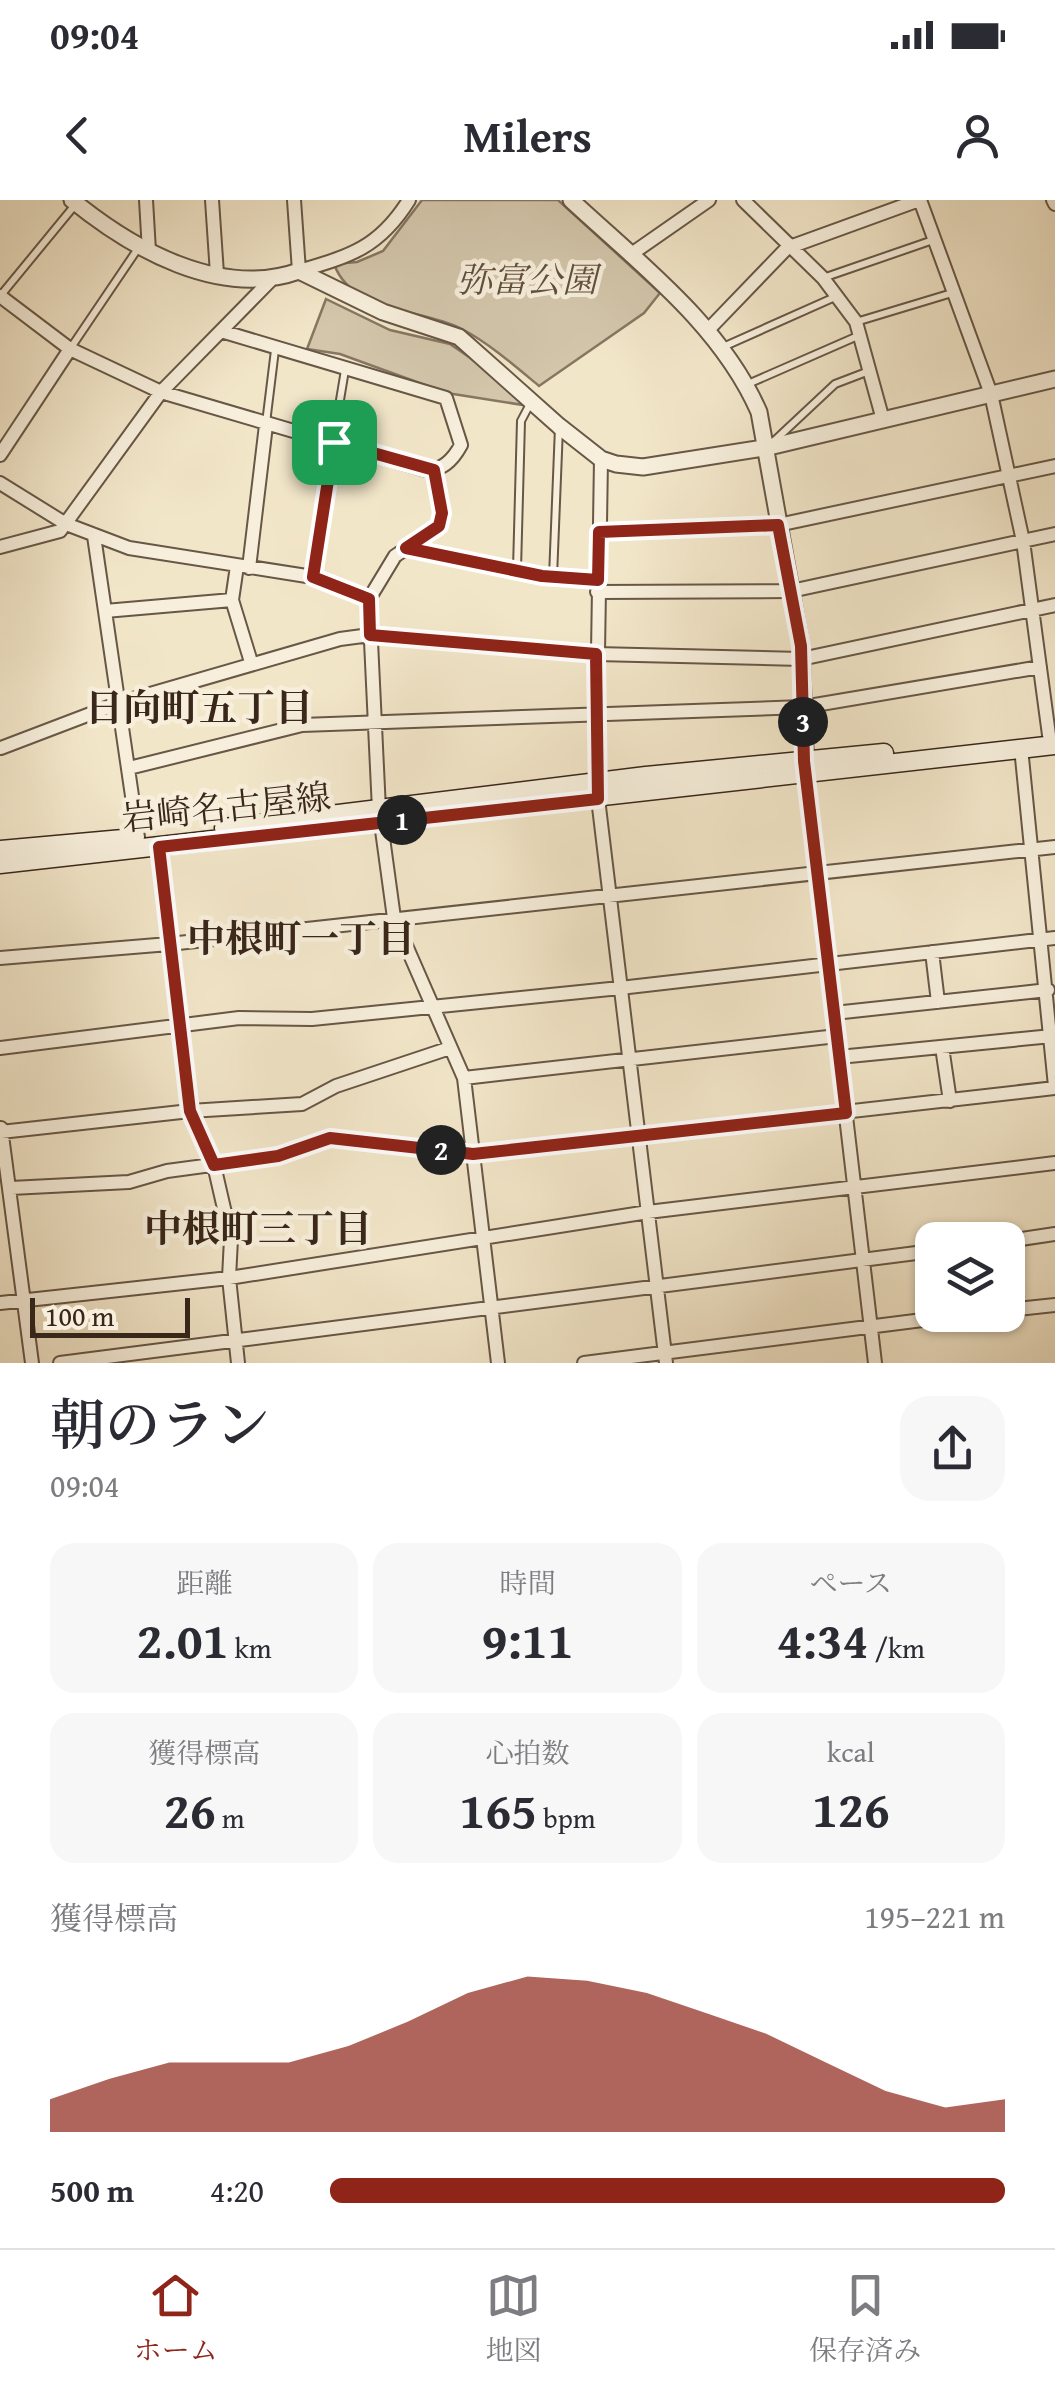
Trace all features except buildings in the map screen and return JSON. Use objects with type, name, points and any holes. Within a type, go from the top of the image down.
[{"type":"main road","name":"岩崎名古屋線","points":[[0,864],[597,790],[1021,748],[1053,738]]},
{"type":"main road","name":"岩崎名古屋線","points":[[805,768],[1053,738]]},
{"type":"main road","name":"岩崎名古屋線","points":[[0,850],[380,816]]},
{"type":"street","points":[[144,249],[146,200]]},
{"type":"street","points":[[212,200],[217,274]]},
{"type":"street","points":[[294,200],[299,271]]},
{"type":"street","points":[[74,202],[144,249],[217,274],[270,281],[366,248],[392,226],[408,200]]},
{"type":"street","points":[[571,200],[722,347],[747,384],[768,447],[802,659],[805,768],[875,1363]]},
{"type":"street","points":[[630,255],[709,200]]},
{"type":"street","points":[[743,200],[787,248],[823,278],[858,328],[884,420]]},
{"type":"street","points":[[708,330],[787,248],[919,200],[991,394],[1024,541],[1053,738]]},
{"type":"street","points":[[299,271],[383,312],[459,337],[601,459],[642,467],[768,447],[1055,379]]},
{"type":"street","points":[[0,547],[60,531],[161,392],[270,281]]},
{"type":"street","points":[[0,296],[70,349],[161,392],[434,470],[454,458],[462,444],[446,398],[221,331]]},
{"type":"street","points":[[0,455],[70,349]]},
{"type":"street","points":[[251,662],[232,600],[243,567],[266,425]]},
{"type":"street","points":[[313,577],[334,442]]},
{"type":"street","points":[[601,459],[594,716],[597,790],[665,1358]]},
{"type":"street","points":[[599,532],[778,525],[1055,466]]},
{"type":"street","points":[[434,470],[442,513],[439,526],[395,556],[369,599],[373,724],[394,918],[464,1078],[498,1363]]},
{"type":"street","points":[[0,483],[66,524],[129,548],[313,577],[369,599]]},
{"type":"street","points":[[406,548],[597,586],[791,591],[1055,534]]},
{"type":"street","points":[[94,536],[138,837]]},
{"type":"street","points":[[105,611],[232,600]]},
{"type":"street","points":[[0,747],[251,662],[370,635],[596,654],[802,659],[1055,605]]},
{"type":"street","points":[[128,768],[302,725],[803,707],[1040,667]]},
{"type":"street","points":[[11,1188],[129,1182],[166,1170],[278,1156],[330,1138],[473,1154],[1055,1088],[1053,1011],[1048,990],[1049,938],[1021,748]]},
{"type":"street","points":[[0,958],[169,944],[1055,846]]},
{"type":"street","points":[[159,847],[190,1111],[214,1165],[231,1240],[229,1278],[238,1363]]},
{"type":"street","points":[[0,1048],[180,1026],[620,988],[1049,938]]},
{"type":"street","points":[[932,952],[938,1002]]},
{"type":"street","points":[[834,1013],[1048,990]]},
{"type":"street","points":[[464,1078],[837,1036]]},
{"type":"street","points":[[839,1056],[1052,1036]]},
{"type":"street","points":[[942,1047],[950,1101]]},
{"type":"street","points":[[1,1132],[190,1111],[302,1104],[336,1086],[450,1048]]},
{"type":"street","points":[[0,1125],[32,1363]]},
{"type":"street","points":[[0,1303],[229,1278],[648,1212],[1055,1163]]},
{"type":"street","points":[[1025,1238],[1055,1234]]},
{"type":"street","points":[[60,1363],[915,1253]]},
{"type":"street","points":[[1025,1308],[1055,1305]]},
{"type":"street","points":[[584,1363],[665,1358],[915,1320]]},
{"type":"lane","points":[[0,296],[74,202]]},
{"type":"lane","points":[[823,278],[934,240]]},
{"type":"lane","points":[[70,349],[144,249]]},
{"type":"lane","points":[[747,384],[858,328],[954,292]]},
{"type":"lane","points":[[722,347],[836,297]]},
{"type":"lane","points":[[266,425],[275,350]]},
{"type":"lane","points":[[334,442],[345,369]]},
{"type":"lane","points":[[768,447],[834,384],[870,370]]},
{"type":"lane","points":[[517,570],[521,421],[532,398]]},
{"type":"lane","points":[[553,577],[559,426]]},
{"type":"green space","name":"弥富公園","points":[[422,200],[558,200],[660,293],[644,313],[539,386],[462,329],[372,301],[343,280],[334,264],[357,262],[383,251]]},
{"type":"green space","points":[[326,299],[390,330],[450,344],[526,396],[523,405],[447,393],[340,354],[307,349]]},
{"type":"district","name":"日向町五丁目","points":[[199,707]]},
{"type":"district","name":"中根町一丁目","points":[[301,938]]},
{"type":"district","name":"中根町三丁目","points":[[258,1228]]},
{"type":"route","points":[[334,442],[434,470],[442,513],[439,526],[406,548],[542,576],[598,580],[599,532],[778,525],[801,646],[804,761],[846,1113],[473,1154],[330,1138],[278,1156],[214,1165],[190,1111],[159,847],[598,799],[596,654],[370,635],[369,599],[313,577],[334,442]]}]
